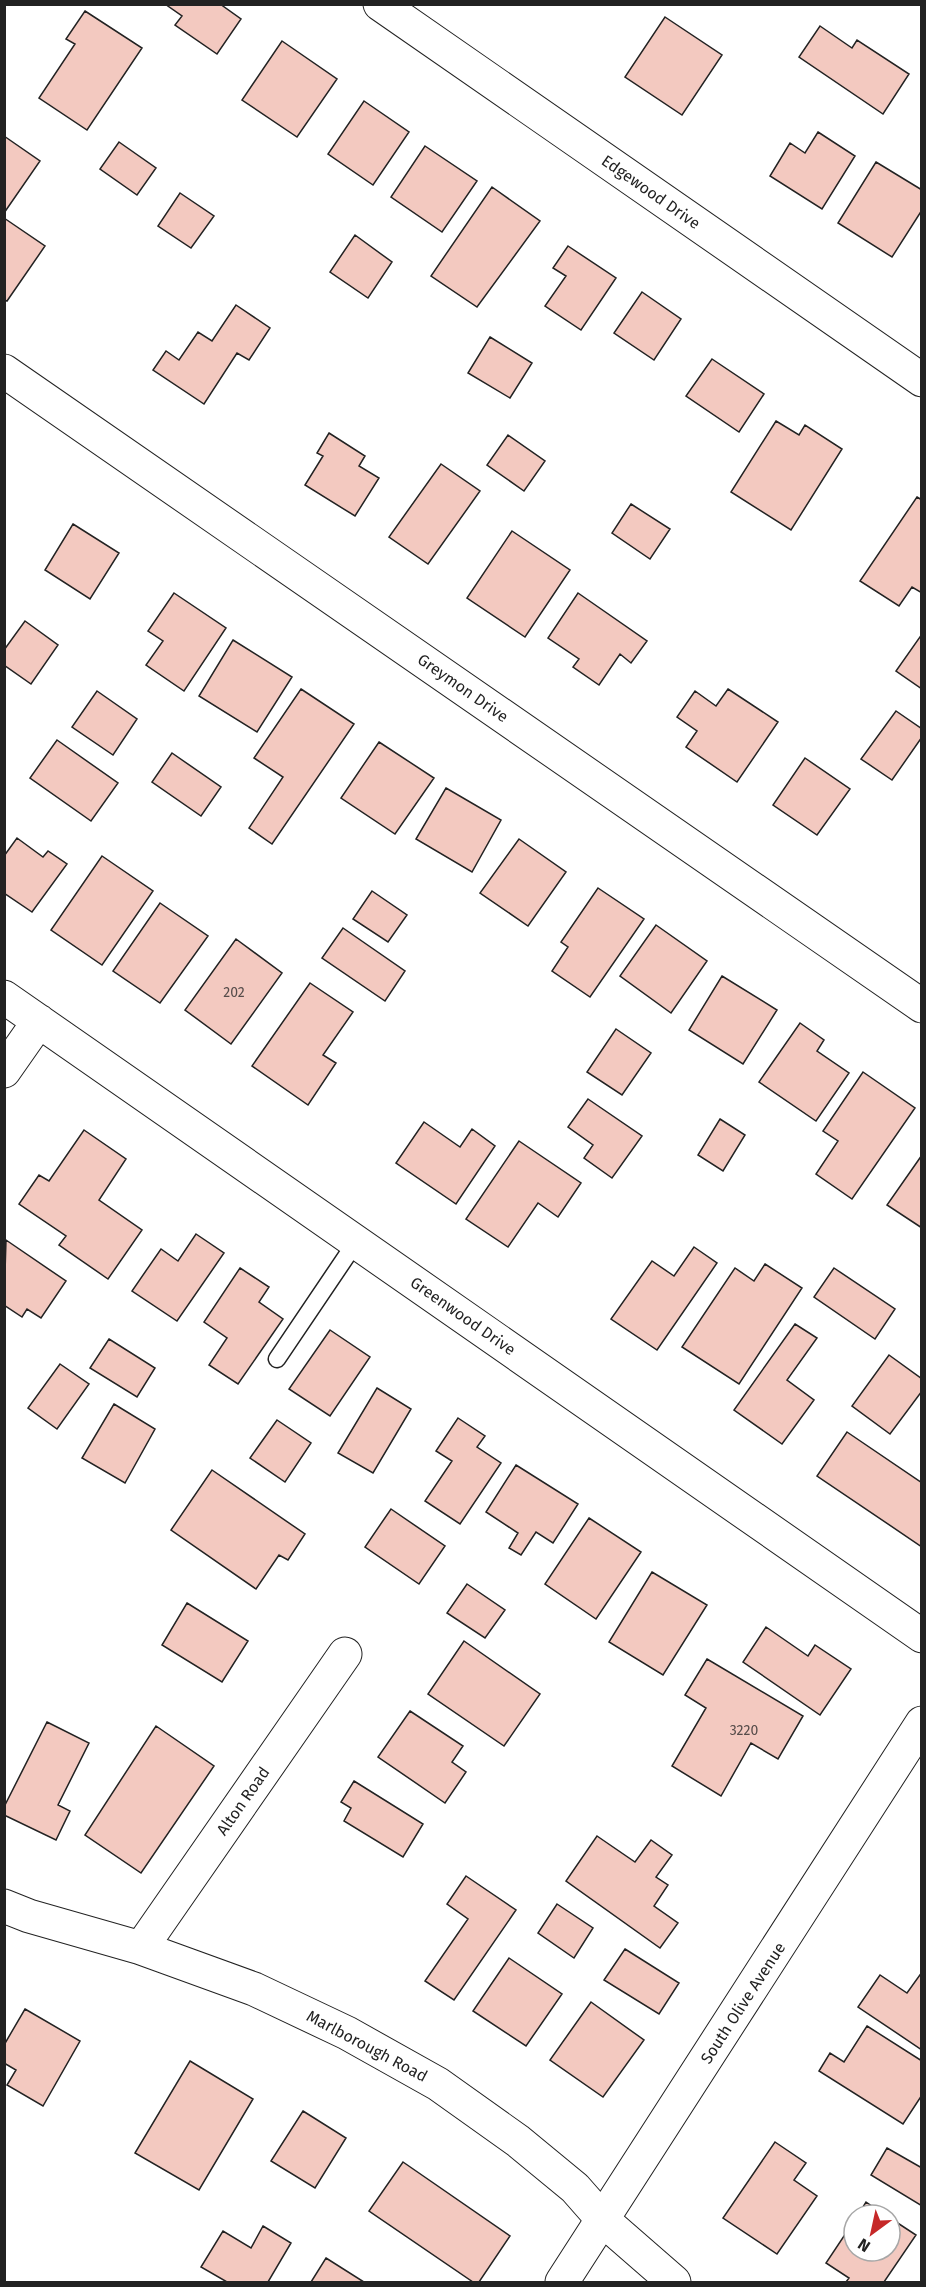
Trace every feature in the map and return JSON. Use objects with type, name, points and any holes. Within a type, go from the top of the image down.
[{"type":"street","name":"Edgewood Drive","points":[[380,4],[921,380]]},
{"type":"street","name":"Greymon Drive","points":[[4,371],[921,1006]]},
{"type":"street","name":"Greenwood Drive","points":[[4,997],[921,1636]]},
{"type":"street","points":[[4,1071],[39,1021]]},
{"type":"street","name":"Alton Road","points":[[141,1948],[345,1654]]},
{"type":"street","name":"South Olive Avenue","points":[[562,2283],[604,2221],[921,1723]]},
{"type":"street","name":"Marlborough Road","points":[[4,1906],[29,1916],[141,1948],[264,1994],[348,2032],[438,2084],[534,2155],[575,2188],[604,2221],[674,2283]]},
{"type":"lane","points":[[277,1359],[356,1242]]},
{"type":"building","points":[[165,4],[220,4],[241,19],[217,54],[175,25],[182,16]]},
{"type":"building","points":[[85,11],[142,48],[87,130],[39,98],[75,44],[66,39]]},
{"type":"building","points":[[665,17],[722,55],[682,115],[625,77]]},
{"type":"building","points":[[820,26],[852,48],[857,40],[909,74],[883,114],[799,57]]},
{"type":"building","points":[[282,41],[337,79],[297,137],[242,100]]},
{"type":"building","points":[[364,101],[409,132],[373,185],[328,154]]},
{"type":"building","points":[[818,132],[855,156],[822,209],[770,176],[790,143],[805,153]]},
{"type":"building","points":[[4,136],[40,161],[4,213]]},
{"type":"building","points":[[119,142],[156,168],[137,195],[100,169]]},
{"type":"building","points":[[425,146],[477,181],[442,232],[391,197]]},
{"type":"building","points":[[876,162],[922,190],[922,210],[892,257],[838,223]]},
{"type":"building","points":[[492,187],[540,221],[477,307],[431,276]]},
{"type":"building","points":[[180,193],[214,216],[191,248],[158,226]]},
{"type":"building","points":[[4,218],[45,246],[7,301],[4,300]]},
{"type":"building","points":[[355,235],[392,262],[368,298],[330,272]]},
{"type":"building","points":[[568,246],[616,278],[581,330],[545,306],[566,276],[553,268]]},
{"type":"building","points":[[642,292],[681,319],[654,360],[614,333]]},
{"type":"building","points":[[236,305],[270,328],[249,360],[237,353],[204,404],[153,370],[166,351],[179,360],[198,332],[212,341]]},
{"type":"building","points":[[490,337],[532,363],[510,398],[468,373]]},
{"type":"building","points":[[712,359],[764,394],[739,432],[686,396]]},
{"type":"building","points":[[776,421],[799,435],[805,425],[842,449],[791,530],[731,492]]},
{"type":"building","points":[[329,433],[365,456],[359,466],[379,478],[355,516],[305,485],[323,456],[317,453]]},
{"type":"building","points":[[508,435],[545,461],[524,491],[487,465]]},
{"type":"building","points":[[441,464],[480,491],[428,564],[389,537]]},
{"type":"building","points":[[917,497],[922,500],[922,593],[912,587],[899,606],[860,581]]},
{"type":"building","points":[[631,504],[670,529],[650,559],[612,533]]},
{"type":"building","points":[[73,524],[119,553],[90,599],[45,570]]},
{"type":"building","points":[[512,531],[570,570],[525,637],[467,598]]},
{"type":"building","points":[[174,593],[226,628],[184,691],[146,665],[163,641],[148,631]]},
{"type":"building","points":[[578,593],[647,641],[631,663],[620,654],[599,685],[573,667],[579,659],[548,638]]},
{"type":"building","points":[[25,621],[58,645],[31,684],[4,665],[4,650]]},
{"type":"building","points":[[922,634],[922,689],[896,671]]},
{"type":"building","points":[[233,640],[292,677],[257,732],[199,696]]},
{"type":"building","points":[[301,689],[354,724],[272,844],[249,828],[283,777],[254,758]]},
{"type":"building","points":[[728,689],[778,722],[737,782],[686,747],[697,731],[677,717],[695,691],[716,706]]},
{"type":"building","points":[[97,691],[137,719],[113,755],[72,727]]},
{"type":"building","points":[[896,711],[922,729],[922,737],[892,780],[861,759]]},
{"type":"building","points":[[57,740],[118,783],[91,821],[30,778]]},
{"type":"building","points":[[379,742],[434,778],[395,834],[341,798]]},
{"type":"building","points":[[172,753],[221,787],[201,816],[152,782]]},
{"type":"building","points":[[805,758],[850,789],[817,835],[773,805]]},
{"type":"building","points":[[446,788],[501,820],[472,872],[416,839]]},
{"type":"building","points":[[17,838],[43,857],[48,851],[67,864],[32,912],[4,893],[4,856]]},
{"type":"building","points":[[519,839],[566,872],[528,926],[480,893]]},
{"type":"building","points":[[102,856],[153,891],[102,965],[51,930]]},
{"type":"building","points":[[598,888],[644,919],[590,997],[552,971],[568,947],[561,942]]},
{"type":"building","points":[[372,891],[407,915],[388,942],[353,919]]},
{"type":"building","points":[[160,903],[208,936],[160,1003],[113,971]]},
{"type":"building","points":[[656,925],[707,961],[671,1013],[620,976]]},
{"type":"building","points":[[343,928],[405,971],[385,1001],[322,958]]},
{"type":"building","points":[[236,939],[282,973],[231,1044],[185,1010]]},
{"type":"building","points":[[722,976],[777,1010],[743,1064],[689,1030]]},
{"type":"building","points":[[310,983],[353,1012],[323,1055],[336,1063],[308,1105],[252,1066]]},
{"type":"building","points":[[800,1023],[824,1040],[817,1051],[849,1073],[816,1121],[759,1082]]},
{"type":"building","points":[[616,1029],[651,1053],[622,1095],[587,1072]]},
{"type":"building","points":[[863,1072],[915,1108],[852,1199],[816,1174],[838,1141],[823,1131]]},
{"type":"building","points":[[588,1099],[642,1136],[612,1178],[584,1158],[593,1145],[568,1127]]},
{"type":"building","points":[[720,1119],[745,1135],[723,1171],[698,1155]]},
{"type":"building","points":[[424,1122],[460,1147],[472,1129],[495,1146],[456,1204],[396,1163]]},
{"type":"building","points":[[84,1130],[126,1159],[99,1200],[142,1230],[108,1279],[59,1245],[66,1236],[19,1204],[39,1175],[49,1181]]},
{"type":"building","points":[[519,1141],[581,1183],[558,1217],[538,1203],[508,1247],[466,1219]]},
{"type":"building","points":[[922,1155],[922,1228],[887,1205]]},
{"type":"building","points":[[196,1234],[224,1253],[177,1321],[132,1291],[161,1249],[178,1261]]},
{"type":"building","points":[[6,1240],[66,1281],[41,1318],[27,1309],[22,1317],[4,1305]]},
{"type":"building","points":[[694,1247],[717,1263],[657,1350],[611,1319],[652,1261],[674,1276]]},
{"type":"building","points":[[765,1264],[802,1288],[739,1384],[682,1347],[735,1268],[754,1281]]},
{"type":"building","points":[[240,1268],[269,1287],[259,1302],[283,1319],[238,1384],[209,1365],[227,1338],[204,1322]]},
{"type":"building","points":[[834,1268],[895,1309],[875,1339],[814,1297]]},
{"type":"building","points":[[795,1324],[817,1338],[787,1380],[814,1400],[782,1444],[734,1410]]},
{"type":"building","points":[[330,1330],[370,1357],[330,1416],[289,1389]]},
{"type":"building","points":[[109,1339],[155,1368],[137,1397],[90,1368]]},
{"type":"building","points":[[889,1355],[922,1379],[922,1391],[890,1434],[852,1406]]},
{"type":"building","points":[[60,1364],[89,1384],[57,1429],[28,1408]]},
{"type":"building","points":[[377,1388],[411,1409],[373,1473],[338,1453]]},
{"type":"building","points":[[114,1404],[155,1429],[125,1483],[82,1458]]},
{"type":"building","points":[[458,1418],[485,1436],[477,1447],[501,1463],[460,1524],[425,1501],[452,1461],[436,1451]]},
{"type":"building","points":[[277,1420],[311,1443],[285,1482],[250,1458]]},
{"type":"building","points":[[847,1432],[922,1483],[922,1547],[817,1476]]},
{"type":"building","points":[[516,1465],[578,1504],[553,1543],[536,1532],[521,1555],[509,1548],[518,1533],[486,1512]]},
{"type":"building","points":[[212,1470],[305,1534],[288,1560],[279,1555],[256,1589],[171,1530]]},
{"type":"building","points":[[391,1509],[445,1546],[419,1584],[365,1547]]},
{"type":"building","points":[[589,1518],[641,1552],[596,1619],[545,1584]]},
{"type":"building","points":[[652,1572],[707,1605],[663,1675],[609,1642]]},
{"type":"building","points":[[467,1584],[505,1610],[485,1638],[447,1613]]},
{"type":"building","points":[[187,1603],[248,1641],[222,1682],[162,1645]]},
{"type":"building","points":[[766,1627],[808,1656],[815,1645],[851,1669],[820,1715],[743,1662]]},
{"type":"building","points":[[464,1641],[540,1694],[504,1746],[428,1694]]},
{"type":"building","points":[[707,1659],[803,1716],[778,1759],[751,1743],[721,1796],[672,1766],[706,1708],[685,1695]]},
{"type":"building","points":[[410,1711],[463,1746],[452,1762],[466,1772],[445,1803],[378,1757]]},
{"type":"building","points":[[47,1722],[89,1743],[58,1805],[70,1811],[56,1840],[4,1815],[4,1807]]},
{"type":"building","points":[[156,1726],[214,1766],[141,1873],[85,1835]]},
{"type":"building","points":[[354,1781],[423,1824],[403,1857],[344,1821],[351,1808],[341,1802]]},
{"type":"building","points":[[597,1836],[635,1862],[651,1840],[672,1855],[656,1877],[668,1885],[654,1906],[678,1923],[660,1948],[566,1881]]},
{"type":"building","points":[[466,1876],[516,1910],[454,2000],[425,1981],[468,1919],[447,1904]]},
{"type":"building","points":[[557,1904],[593,1928],[574,1958],[538,1933]]},
{"type":"building","points":[[625,1949],[679,1983],[659,2014],[604,1980]]},
{"type":"building","points":[[509,1958],[562,1994],[526,2046],[473,2011]]},
{"type":"building","points":[[922,1972],[922,2050],[858,2007],[880,1975],[907,1993]]},
{"type":"building","points":[[591,2002],[644,2040],[603,2097],[550,2060]]},
{"type":"building","points":[[25,2009],[80,2041],[43,2106],[7,2085],[16,2070],[4,2063],[4,2045]]},
{"type":"building","points":[[867,2026],[922,2061],[922,2095],[903,2124],[819,2071],[830,2053],[844,2062]]},
{"type":"building","points":[[190,2061],[253,2099],[199,2190],[135,2153]]},
{"type":"building","points":[[303,2111],[346,2138],[315,2188],[271,2161]]},
{"type":"building","points":[[775,2142],[806,2163],[794,2180],[817,2196],[777,2254],[723,2218]]},
{"type":"building","points":[[887,2148],[922,2168],[922,2206],[871,2175]]},
{"type":"building","points":[[403,2162],[510,2236],[479,2282],[473,2282],[369,2211]]},
{"type":"building","points":[[263,2226],[291,2243],[268,2282],[227,2282],[201,2267],[223,2231],[251,2248]]},
{"type":"building","points":[[902,2226],[916,2235],[902,2256]]},
{"type":"building","points":[[842,2239],[842,2263],[897,2263],[884,2282],[846,2282],[849,2278],[826,2263]]},
{"type":"building","points":[[326,2258],[364,2282],[311,2282]]}]
